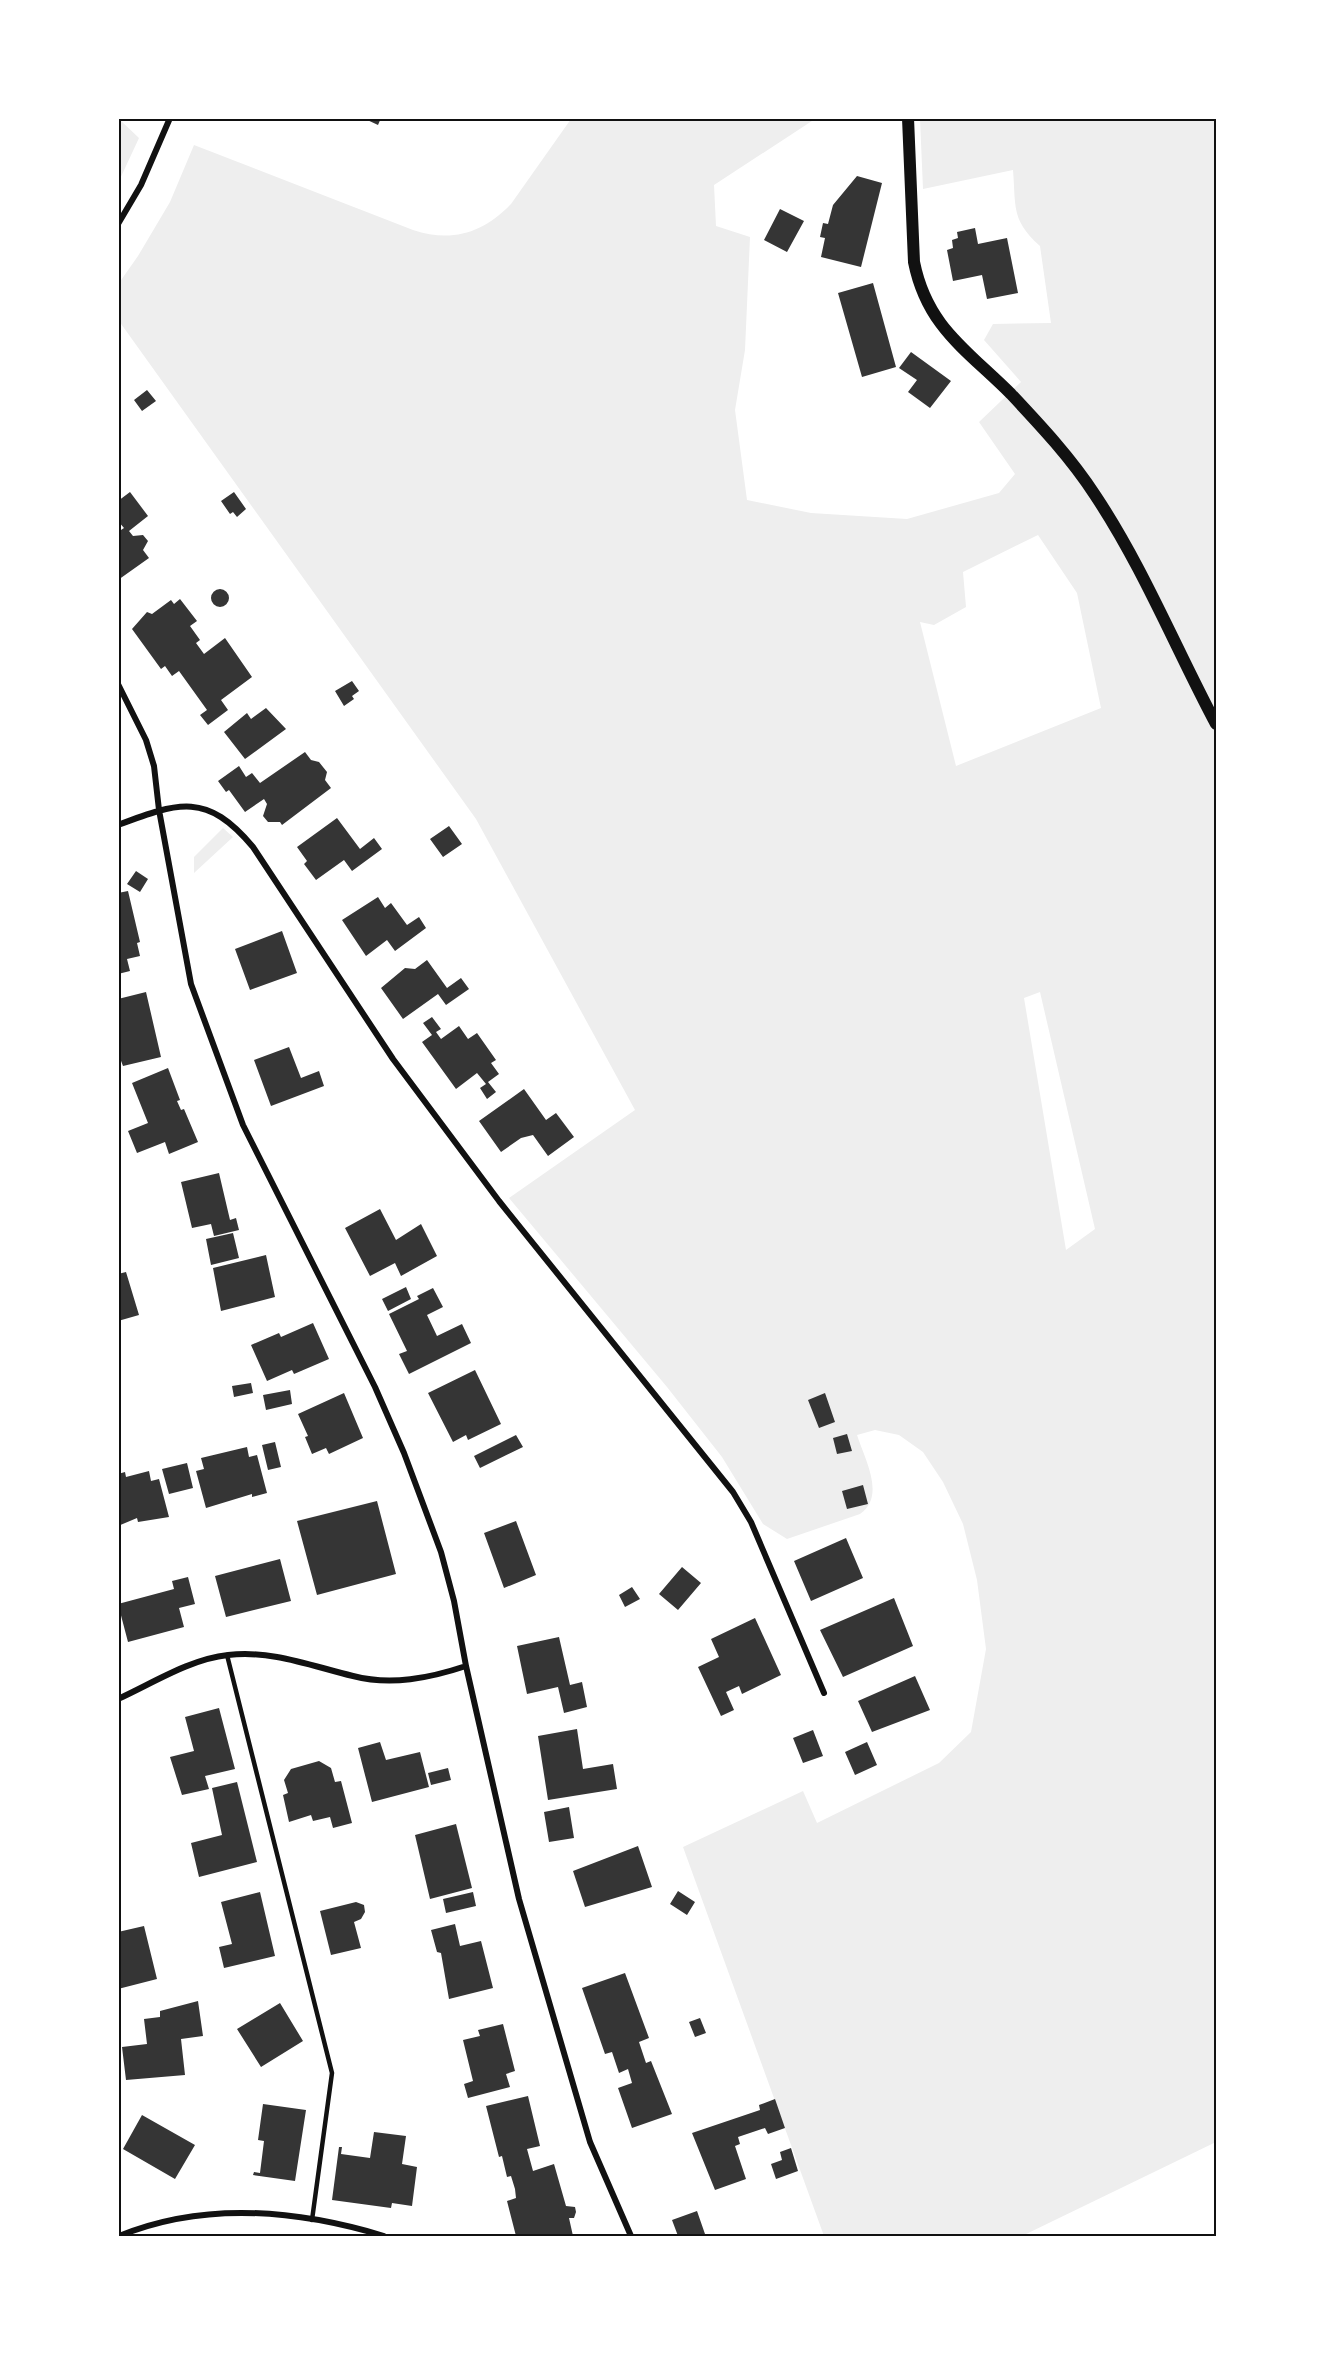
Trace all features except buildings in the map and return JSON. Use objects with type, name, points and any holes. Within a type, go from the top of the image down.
[{"type":"main road","points":[[908,118],[912,246],[918,280],[932,313],[947,334],[1010,394],[1065,454],[1096,496],[1122,540],[1216,724]]},
{"type":"street","points":[[118,224],[141,185],[170,118]]},
{"type":"street","points":[[118,684],[146,740],[154,766],[159,810],[191,984],[243,1125],[344,1323],[404,1453],[441,1552],[529,1932],[590,2142],[631,2236]]},
{"type":"street","points":[[118,825],[159,810],[191,805],[213,811],[235,824],[253,847],[393,1059],[499,1201],[733,1492],[751,1522],[824,1693]]},
{"type":"street","points":[[118,1699],[190,1665],[227,1655],[264,1654],[295,1659],[374,1680],[407,1680],[466,1666]]},
{"type":"street","points":[[119,2236],[170,2219],[221,2212],[265,2212],[384,2236]]},
{"type":"lane","points":[[227,1655],[332,2073],[312,2220]]},
{"type":"shaded area","points":[[119,119],[139,138],[119,181]]},
{"type":"shaded area","points":[[571,119],[815,119],[714,185],[716,226],[750,237],[745,350],[735,410],[747,500],[811,513],[907,519],[999,493],[1015,474],[979,422],[1021,382],[984,340],[993,324],[1051,323],[1040,246],[1024,228],[1017,212],[1013,170],[923,189],[920,119],[1216,119],[1216,2142],[1022,2236],[824,2236],[683,1847],[803,1791],[817,1823],[939,1763],[971,1732],[986,1649],[977,1580],[963,1524],[943,1482],[923,1452],[899,1435],[875,1430],[857,1435],[873,1488],[868,1506],[860,1514],[787,1539],[763,1524],[722,1457],[667,1387],[509,1198],[635,1110],[476,819],[119,321],[119,283],[170,202],[194,145],[427,234],[441,236],[466,233],[489,222],[511,204]],"holes":[[[1038,535],[1077,593],[1101,708],[956,766],[920,622],[934,625],[966,607],[963,572]],[[1040,992],[1095,1229],[1066,1250],[1024,998]]]},
{"type":"shaded area","points":[[223,828],[233,837],[194,873],[194,857]]}]
